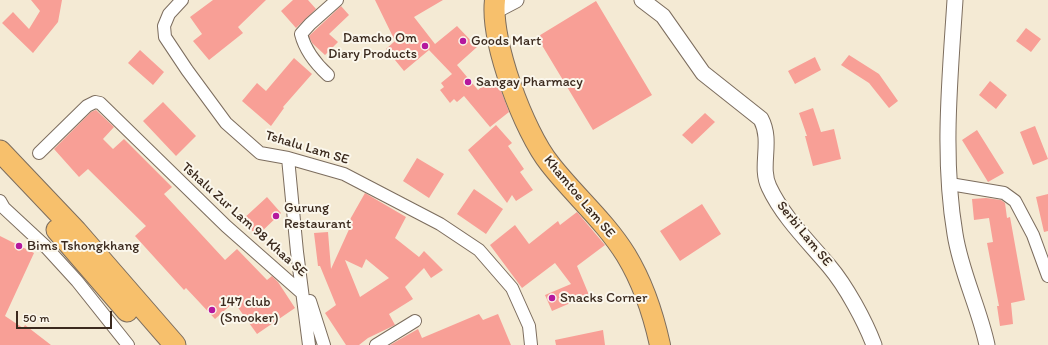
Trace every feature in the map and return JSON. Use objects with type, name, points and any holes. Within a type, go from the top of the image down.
[{"type":"highway","points":[[1,158],[81,260],[157,345]]},
{"type":"highway","points":[[1,158],[76,232],[175,345]]},
{"type":"main road","name":"Khamtoe Lam SE","points":[[494,6],[500,51],[514,93],[539,149],[550,165],[613,236],[626,255],[639,279],[654,318],[660,345]]},
{"type":"street","name":"Tshalu Lam SE","points":[[182,0],[169,14],[164,26],[165,37],[226,123],[260,153],[288,158],[344,174],[440,224],[479,250],[512,288],[529,326],[531,345]]},
{"type":"street","points":[[328,75],[319,67],[305,48],[301,34],[336,0]]},
{"type":"street","points":[[494,6],[516,0]]},
{"type":"street","name":"Serbi Lam SE","points":[[642,0],[663,16],[703,73],[761,118],[766,134],[767,156],[764,171],[768,185],[785,215],[837,276],[862,318],[874,345]]},
{"type":"street","points":[[955,0],[948,137],[950,184],[958,250],[987,345]]},
{"type":"street","name":"Tshalu Zur Lam 98 Khaa SE","points":[[38,153],[87,106],[95,102],[100,103],[226,226],[302,293]]},
{"type":"street","points":[[288,158],[299,272],[309,345]]},
{"type":"street","points":[[950,184],[1004,193],[1015,201],[1033,235],[1048,276]]},
{"type":"street","points":[[0,201],[4,208],[45,246],[77,281],[128,345]]},
{"type":"street","points":[[299,272],[324,345]]},
{"type":"street","points":[[376,345],[415,321]]},
{"type":"building","points":[[31,0],[62,0],[58,22],[33,53],[2,23],[13,12],[29,29],[40,11]]},
{"type":"building","points":[[213,0],[266,0],[238,27],[243,33],[209,60],[193,41],[202,34],[190,17]]},
{"type":"building","points":[[293,0],[308,0],[316,9],[296,28],[281,11]]},
{"type":"building","points":[[375,0],[443,0],[414,17],[435,44],[457,26],[477,47],[457,65],[478,90],[492,78],[500,88],[509,112],[490,127],[464,96],[457,102],[454,99],[450,103],[440,90],[444,87],[441,83],[452,74],[429,50],[404,71],[386,49],[395,41]]},
{"type":"building","points":[[596,1],[652,95],[593,130],[537,37]]},
{"type":"building","points":[[341,6],[349,15],[329,34],[338,42],[325,55],[312,43],[309,36]]},
{"type":"building","points":[[1026,28],[1041,39],[1031,52],[1016,41]]},
{"type":"building","points":[[140,50],[164,72],[153,85],[128,63]]},
{"type":"building","points":[[849,55],[879,74],[898,101],[889,108],[869,83],[841,65]]},
{"type":"building","points":[[815,57],[821,70],[795,84],[788,71]]},
{"type":"building","points":[[294,58],[312,74],[283,107],[284,108],[271,126],[242,101],[257,83],[266,91]]},
{"type":"building","points":[[990,81],[1007,95],[996,109],[979,95]]},
{"type":"building","points":[[163,102],[196,136],[176,156],[143,121]]},
{"type":"building","points":[[813,108],[821,132],[834,129],[841,159],[813,166],[805,136],[807,136],[799,113]]},
{"type":"building","points":[[96,110],[114,127],[103,139],[113,149],[124,139],[172,187],[164,194],[225,260],[237,249],[267,280],[272,276],[278,282],[295,308],[257,334],[234,302],[215,319],[186,288],[184,290],[135,236],[146,226],[88,169],[79,177],[54,149],[91,112]]},
{"type":"building","points":[[705,113],[715,122],[692,144],[682,135]]},
{"type":"building","points":[[496,125],[512,143],[508,146],[524,169],[520,172],[533,190],[516,201],[512,195],[507,203],[468,150]]},
{"type":"building","points":[[1035,126],[1048,159],[1033,165],[1020,132]]},
{"type":"building","points":[[977,130],[1004,173],[988,182],[962,140]]},
{"type":"building","points":[[417,158],[444,174],[429,198],[403,181]]},
{"type":"building","points":[[474,189],[503,209],[486,234],[457,214]]},
{"type":"building","points":[[365,193],[406,217],[395,238],[419,257],[424,251],[443,270],[431,278],[424,268],[405,287],[413,299],[389,314],[395,325],[368,338],[359,345],[346,345],[325,313],[336,305],[320,266],[318,266],[314,233],[328,232],[331,269],[351,225],[348,223]],"holes":[[[366,259],[389,278],[360,297],[345,260],[362,268]]]},
{"type":"building","points":[[1048,194],[1048,231],[1044,232],[1036,197]]},
{"type":"building","points":[[267,197],[281,213],[257,236],[242,220]]},
{"type":"building","points":[[986,198],[1001,200],[1005,203],[1007,218],[1010,217],[1025,300],[1011,303],[1013,324],[1000,326],[997,306],[999,306],[987,243],[993,242],[989,218],[974,220],[972,199]]},
{"type":"building","points":[[702,204],[721,234],[680,261],[660,231]]},
{"type":"building","points":[[577,212],[605,245],[577,266],[589,295],[552,311],[545,295],[571,284],[555,263],[522,288],[490,245],[515,225],[529,244],[558,221],[560,225]]},
{"type":"building","points":[[0,236],[34,253],[5,316],[23,328],[25,325],[51,345],[0,345]]},
{"type":"building","points":[[479,314],[483,320],[498,314],[511,345],[390,345],[418,329],[422,338]]},
{"type":"building","points":[[603,330],[605,345],[556,345],[555,340]]},
{"type":"place","name":"Goods Mart","points":[[463,41]]},
{"type":"place","name":"Damcho Om Diary Products","points":[[425,46]]},
{"type":"place","name":"Sangay Pharmacy","points":[[468,82]]},
{"type":"place","name":"Gurung Restaurant","points":[[276,216]]},
{"type":"place","name":"Bims Tshongkhang","points":[[19,246]]},
{"type":"place","name":"Snacks Corner","points":[[552,298]]},
{"type":"place","name":"147 club (Snooker)","points":[[212,310]]}]
